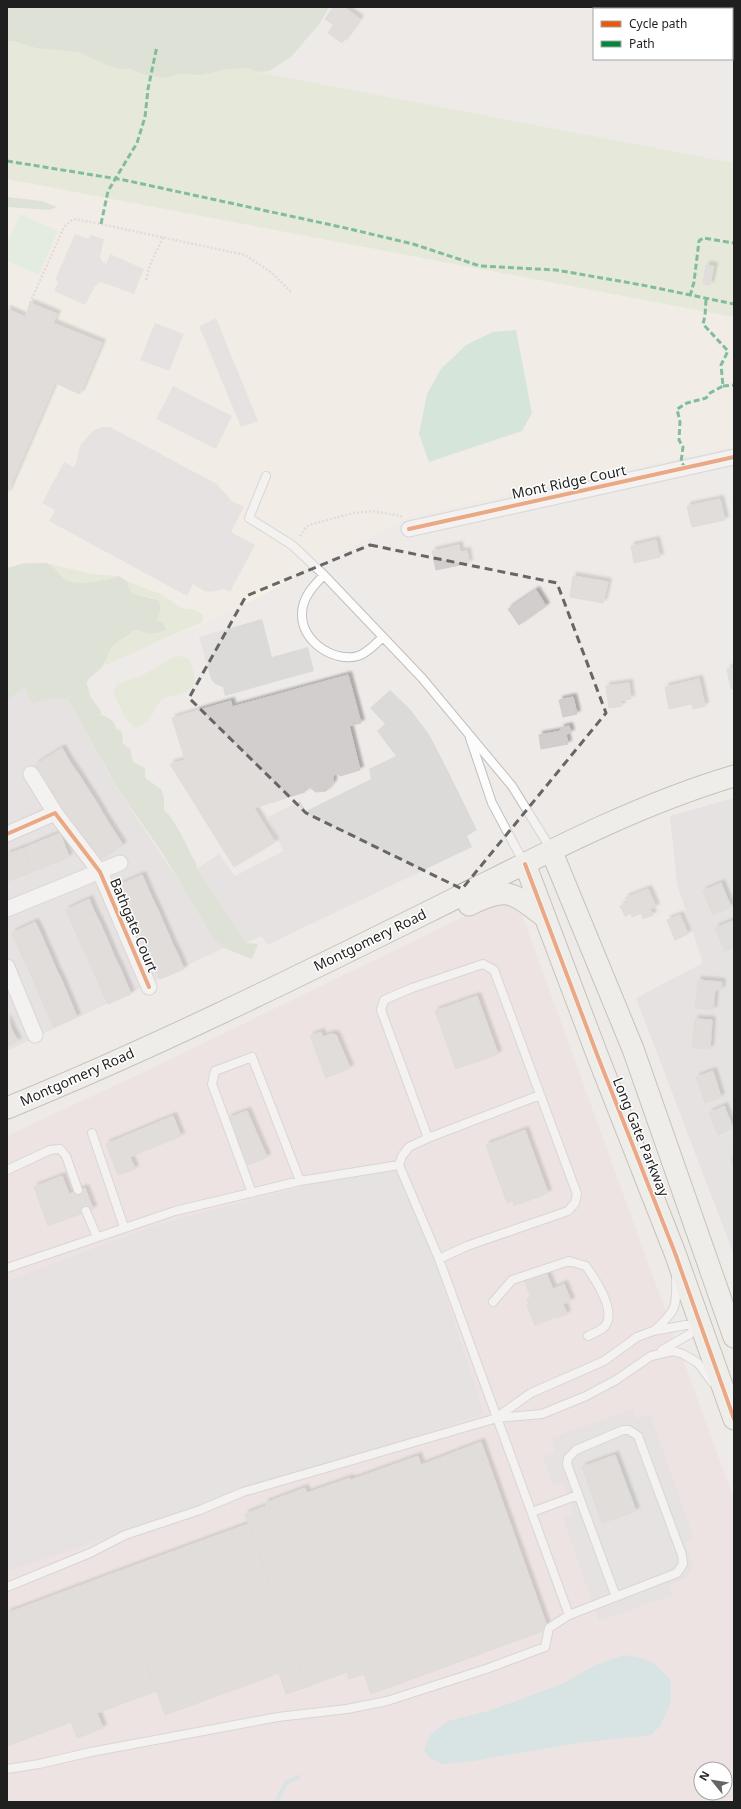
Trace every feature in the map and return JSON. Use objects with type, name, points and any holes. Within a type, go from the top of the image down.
[{"type":"street","name":"Mont Ridge Court","points":[[409,529],[734,457]]},
{"type":"street","name":"Bathgate Court","points":[[31,774],[55,813],[100,872],[149,988]]},
{"type":"street","name":"Montgomery Road","points":[[7,1108],[158,1042],[335,958],[616,819],[668,797],[734,776]]},
{"type":"street","points":[[7,834],[55,813]]},
{"type":"street","name":"Long Gate Parkway","points":[[551,850],[633,1048],[714,1282],[726,1311]]},
{"type":"street","points":[[7,908],[120,863]]},
{"type":"street","name":"Long Gate Parkway","points":[[525,864],[598,1057],[675,1253],[718,1371],[734,1420]]},
{"type":"street","points":[[335,958],[348,966],[480,899],[503,892],[514,895],[545,917]]},
{"type":"street","points":[[7,968],[35,1035]]},
{"type":"street","points":[[686,1285],[693,1295],[726,1311]]},
{"type":"street","points":[[700,1325],[726,1311]]},
{"type":"street","points":[[726,1311],[726,1337],[734,1352]]},
{"type":"street","points":[[700,1325],[726,1337]]},
{"type":"street","points":[[718,1371],[716,1350],[726,1337]]},
{"type":"lane","points":[[266,476],[249,518],[292,545],[324,575],[422,678],[512,786],[551,850]]},
{"type":"lane","points":[[324,575],[308,594],[301,615],[305,628],[312,641],[322,650],[333,655],[347,657],[359,656],[383,637]]},
{"type":"lane","points":[[468,734],[492,803],[525,864]]},
{"type":"lane","points":[[428,1138],[381,1010],[384,1000],[412,988],[482,964],[494,970],[577,1194],[575,1203],[568,1211],[467,1246],[440,1259]]},
{"type":"lane","points":[[252,1193],[212,1084],[216,1071],[252,1057],[300,1182]]},
{"type":"lane","points":[[540,1095],[428,1138],[409,1147],[402,1156],[399,1165],[440,1259],[569,1615]]},
{"type":"lane","points":[[92,1133],[124,1227]]},
{"type":"lane","points":[[7,1170],[50,1150],[60,1149],[66,1156],[78,1190]]},
{"type":"lane","points":[[7,1268],[124,1227],[175,1211],[300,1182],[399,1165]]},
{"type":"lane","points":[[86,1211],[98,1236]]},
{"type":"lane","points":[[653,1331],[667,1319],[673,1311],[676,1299],[675,1253]]},
{"type":"lane","points":[[493,1302],[512,1280],[569,1261],[586,1266],[596,1281],[610,1316],[604,1327],[588,1336]]},
{"type":"lane","points":[[497,1418],[531,1393],[604,1360],[637,1337],[653,1331],[686,1325],[700,1325]]},
{"type":"lane","points":[[7,1587],[83,1556],[126,1535],[200,1510],[243,1492],[497,1418],[542,1414],[586,1396],[616,1380],[651,1356],[690,1334],[700,1325]]},
{"type":"lane","points":[[651,1356],[673,1351],[683,1354],[698,1363],[708,1376],[734,1420]]},
{"type":"lane","points":[[7,1769],[278,1717],[347,1709],[387,1701],[486,1669],[545,1647],[549,1628],[569,1615],[616,1597],[677,1573],[683,1564],[682,1555],[638,1436],[629,1430],[623,1430],[576,1450],[568,1458],[567,1464],[616,1597]]},
{"type":"lane","points":[[532,1512],[578,1495]]},
{"type":"path","points":[[30,303],[64,227],[73,219],[245,255],[272,273],[292,293]]},
{"type":"path","points":[[146,280],[150,265],[163,237]]},
{"type":"path","points":[[300,536],[306,527],[312,524],[360,512],[372,511],[401,516],[409,529]]},
{"type":"highlighted area","points":[[370,545],[557,583],[606,713],[462,889],[306,813],[189,698],[246,596]]},
{"type":"shaded area","points":[[7,179],[734,317],[734,446],[409,517],[209,623],[37,688],[7,665]]},
{"type":"shaded area","points":[[75,234],[88,239],[91,235],[104,239],[100,257],[106,264],[110,254],[144,269],[134,294],[101,282],[95,286],[85,305],[54,291],[58,282],[55,280]]},
{"type":"shaded area","points":[[216,318],[258,421],[241,427],[199,326]]},
{"type":"shaded area","points":[[155,323],[184,334],[169,371],[140,360]]},
{"type":"shaded area","points":[[173,386],[232,416],[216,449],[156,419]]},
{"type":"shaded area","points":[[102,427],[110,427],[217,484],[232,501],[244,507],[231,532],[255,545],[230,592],[224,589],[211,592],[204,591],[193,584],[187,596],[49,521],[55,510],[42,503],[64,462],[74,467],[80,445],[93,431]]},
{"type":"shaded area","points":[[262,619],[272,657],[308,647],[314,671],[225,696],[223,687],[215,684],[211,679],[199,637]]},
{"type":"shaded area","points":[[25,687],[67,698],[118,790],[224,948],[7,1051],[7,689]]},
{"type":"shaded area","points":[[390,690],[410,709],[430,736],[477,830],[467,836],[472,847],[267,945],[262,936],[246,943],[197,869],[219,854],[235,876],[283,851],[268,817],[300,801],[306,811],[371,779],[369,769],[396,756],[377,731],[385,724],[370,708]]},
{"type":"shaded area","points":[[734,798],[734,1255],[636,998],[703,963],[677,884],[670,816]]},
{"type":"shaded area","points":[[498,900],[521,912],[734,1500],[734,1802],[7,1802],[7,1136],[163,1063]]},
{"type":"shaded area","points":[[402,1161],[484,1414],[7,1571],[7,1281],[156,1225]]},
{"type":"shaded area","points":[[633,1409],[636,1419],[650,1414],[694,1539],[685,1542],[693,1565],[687,1578],[669,1584],[672,1595],[599,1621],[563,1518],[574,1514],[563,1482],[553,1485],[543,1457],[556,1453],[551,1438]],"holes":[[[615,1455],[635,1511],[602,1523],[582,1467]]]},
{"type":"green space","points":[[7,7],[329,7],[320,23],[291,57],[269,71],[257,72],[249,68],[229,69],[201,75],[180,74],[166,78],[146,75],[131,69],[119,69],[106,65],[79,52],[36,48],[13,41],[7,42]]},
{"type":"green space","points":[[13,41],[36,48],[79,52],[106,65],[119,69],[131,69],[146,75],[166,78],[180,74],[201,75],[229,69],[249,68],[257,72],[734,163],[734,317],[7,179],[7,42]]},
{"type":"green space","points":[[7,197],[42,201],[57,207],[50,210],[7,207]]},
{"type":"green space","points":[[20,214],[58,231],[39,275],[7,261],[7,244]]},
{"type":"green space","points":[[516,330],[532,413],[522,431],[429,462],[419,434],[427,394],[441,369],[466,345],[493,332]]},
{"type":"green space","points":[[25,563],[46,563],[52,566],[65,579],[76,582],[84,583],[100,581],[119,576],[128,582],[129,588],[135,594],[159,601],[161,609],[157,620],[163,623],[166,630],[151,634],[133,630],[113,645],[102,667],[90,677],[87,682],[90,696],[101,711],[101,715],[111,720],[116,729],[121,731],[123,738],[122,743],[130,749],[133,762],[145,768],[145,778],[161,789],[164,797],[164,810],[178,828],[196,863],[197,869],[246,943],[258,944],[252,959],[224,948],[214,939],[163,854],[118,789],[67,698],[49,699],[32,704],[25,687],[7,700],[7,568]]},
{"type":"green space","points":[[46,563],[92,574],[119,576],[84,583],[69,581],[64,579]]},
{"type":"green space","points":[[128,582],[161,594],[182,608],[195,610],[203,615],[202,622],[103,666],[113,646],[133,630],[151,634],[166,630],[157,620],[161,609],[152,597],[140,597],[136,595],[130,590]]},
{"type":"green space","points":[[179,656],[188,658],[193,670],[195,680],[194,684],[186,691],[164,698],[147,722],[134,728],[124,716],[113,691],[118,684],[141,676],[172,658]]},
{"type":"water","points":[[624,1655],[645,1659],[660,1669],[671,1681],[670,1705],[660,1726],[651,1735],[577,1743],[467,1762],[443,1764],[430,1758],[424,1750],[430,1735],[448,1721],[489,1711],[562,1684],[596,1665]]},
{"type":"building","points":[[334,7],[344,7],[360,19],[342,43],[328,33],[334,25],[325,19]]},
{"type":"building","points":[[676,7],[706,7],[706,8]]},
{"type":"building","points":[[706,265],[714,266],[710,285],[703,284]]},
{"type":"building","points":[[30,303],[57,314],[53,323],[102,343],[80,394],[55,383],[7,494],[7,309],[25,317]]},
{"type":"building","points":[[720,499],[725,520],[692,527],[687,506]]},
{"type":"building","points":[[656,540],[660,557],[634,563],[631,546]]},
{"type":"building","points":[[459,545],[460,552],[467,551],[469,563],[436,570],[432,551]]},
{"type":"building","points":[[573,576],[608,582],[603,603],[570,597]]},
{"type":"building","points":[[536,590],[546,606],[519,625],[508,609]]},
{"type":"building","points":[[734,667],[734,688],[731,689],[727,669]]},
{"type":"building","points":[[348,675],[361,723],[349,726],[360,770],[340,776],[338,773],[333,776],[333,783],[326,791],[316,792],[309,787],[304,789],[305,792],[254,808],[275,842],[234,867],[170,764],[185,760],[172,718],[231,701],[232,707]]},
{"type":"building","points":[[699,679],[705,706],[693,709],[692,704],[669,709],[665,687]]},
{"type":"building","points":[[629,683],[631,699],[621,700],[622,706],[609,708],[606,686]]},
{"type":"building","points":[[573,697],[577,714],[563,717],[559,700]]},
{"type":"building","points":[[569,726],[571,733],[566,734],[568,744],[541,749],[539,735],[561,731],[561,728]]},
{"type":"building","points":[[62,748],[70,762],[44,779],[35,765]]},
{"type":"building","points":[[70,762],[79,775],[52,792],[44,779]]},
{"type":"building","points":[[79,775],[88,789],[61,806],[52,792]]},
{"type":"building","points":[[88,789],[97,803],[70,820],[61,806]]},
{"type":"building","points":[[97,803],[105,817],[78,834],[70,820]]},
{"type":"building","points":[[105,817],[114,831],[87,848],[78,834]]},
{"type":"building","points":[[114,831],[123,845],[96,862],[87,848]]},
{"type":"building","points":[[60,833],[69,857],[57,862],[48,838]]},
{"type":"building","points":[[48,838],[57,862],[45,866],[36,843]]},
{"type":"building","points":[[36,843],[45,867],[33,871],[24,848]]},
{"type":"building","points":[[23,848],[33,872],[21,876],[11,853]]},
{"type":"building","points":[[11,853],[21,876],[9,881],[7,876],[7,854]]},
{"type":"building","points":[[142,875],[147,886],[124,897],[119,885]]},
{"type":"building","points":[[721,883],[731,907],[713,915],[703,891]]},
{"type":"building","points":[[147,886],[152,898],[129,908],[124,897]]},
{"type":"building","points":[[648,889],[656,907],[650,909],[653,915],[643,919],[641,913],[632,917],[631,913],[625,916],[620,906],[627,903],[625,898]]},
{"type":"building","points":[[152,898],[158,910],[134,920],[129,908]]},
{"type":"building","points":[[89,899],[94,911],[71,921],[66,910]]},
{"type":"building","points":[[158,910],[163,922],[139,932],[134,920]]},
{"type":"building","points":[[94,911],[100,923],[76,933],[71,921]]},
{"type":"building","points":[[680,915],[688,934],[675,940],[667,920]]},
{"type":"building","points":[[732,921],[734,925],[734,947],[725,951],[715,928]]},
{"type":"building","points":[[35,922],[41,934],[17,944],[12,933]]},
{"type":"building","points":[[163,922],[168,933],[145,944],[139,932]]},
{"type":"building","points":[[100,923],[105,934],[81,945],[76,933]]},
{"type":"building","points":[[168,933],[173,945],[150,956],[145,944]]},
{"type":"building","points":[[41,934],[46,946],[22,956],[17,944]]},
{"type":"building","points":[[105,934],[110,946],[87,957],[81,945]]},
{"type":"building","points":[[173,945],[179,957],[155,967],[150,956]]},
{"type":"building","points":[[46,946],[51,957],[28,968],[22,956]]},
{"type":"building","points":[[110,946],[115,958],[92,969],[87,957]]},
{"type":"building","points":[[51,957],[56,969],[33,980],[28,968]]},
{"type":"building","points":[[179,957],[184,969],[160,979],[155,967]]},
{"type":"building","points":[[115,958],[121,970],[97,980],[92,969]]},
{"type":"building","points":[[56,969],[62,981],[38,992],[33,980]]},
{"type":"building","points":[[121,970],[126,982],[102,992],[97,980]]},
{"type":"building","points":[[698,980],[722,982],[721,990],[715,990],[713,1010],[695,1008]]},
{"type":"building","points":[[62,981],[67,993],[43,1003],[38,992]]},
{"type":"building","points":[[126,982],[131,994],[108,1004],[102,992]]},
{"type":"building","points":[[67,993],[72,1005],[48,1015],[43,1003]]},
{"type":"building","points":[[477,996],[498,1054],[456,1069],[435,1011]]},
{"type":"building","points":[[72,1005],[77,1017],[54,1027],[48,1015]]},
{"type":"building","points":[[7,1018],[12,1030],[7,1032]]},
{"type":"building","points":[[695,1019],[712,1020],[710,1049],[692,1048]]},
{"type":"building","points":[[12,1030],[18,1041],[7,1046],[7,1032]]},
{"type":"building","points":[[321,1032],[323,1037],[331,1034],[336,1035],[350,1068],[326,1078],[310,1036]]},
{"type":"building","points":[[713,1071],[721,1097],[705,1103],[696,1077]]},
{"type":"building","points":[[724,1106],[733,1128],[718,1135],[709,1113]]},
{"type":"building","points":[[247,1111],[267,1157],[248,1165],[228,1118]]},
{"type":"building","points":[[173,1116],[181,1136],[130,1157],[135,1169],[118,1175],[106,1144]]},
{"type":"building","points":[[525,1130],[548,1193],[514,1206],[513,1201],[507,1203],[486,1145]]},
{"type":"building","points":[[734,1155],[734,1169],[730,1157]]},
{"type":"building","points":[[62,1176],[69,1194],[85,1188],[93,1209],[48,1226],[34,1187]]},
{"type":"building","points":[[545,1270],[553,1289],[564,1284],[571,1301],[563,1304],[567,1314],[557,1318],[556,1316],[535,1326],[527,1305],[529,1305],[527,1299],[531,1297],[523,1278]]},
{"type":"building","points":[[481,1442],[548,1629],[371,1694],[364,1674],[349,1679],[347,1672],[307,1687],[245,1514],[266,1506],[265,1503],[305,1488],[307,1493],[350,1478],[351,1480],[418,1456],[421,1465]]},
{"type":"building","points":[[615,1455],[636,1511],[602,1523],[582,1467]]},
{"type":"building","points":[[248,1524],[307,1687],[286,1694],[279,1673],[165,1715],[114,1573]]},
{"type":"building","points":[[114,1573],[156,1691],[97,1713],[103,1728],[77,1738],[71,1722],[7,1746],[7,1613]]},
{"type":"waterway","points":[[276,1802],[286,1783],[298,1777]]},
{"type":"marked path","points":[[101,224],[108,191],[137,143],[145,117],[148,89],[157,46]]},
{"type":"marked path","points":[[7,161],[124,180],[350,229],[413,244],[480,266],[556,270],[642,285],[734,304]]},
{"type":"marked path","points":[[690,296],[694,282],[699,241],[703,238],[734,243]]},
{"type":"marked path","points":[[686,468],[681,462],[683,447],[679,440],[680,422],[677,409],[687,403],[706,398],[710,393],[723,386],[721,365],[728,351],[703,324],[706,299]]},
{"type":"marked path","points":[[723,386],[734,385]]},
{"type":"cycle path","points":[[409,529],[734,457]]},
{"type":"cycle path","points":[[7,834],[55,813],[100,872],[149,987]]},
{"type":"cycle path","points":[[525,864],[598,1057],[675,1253],[734,1419]]}]
